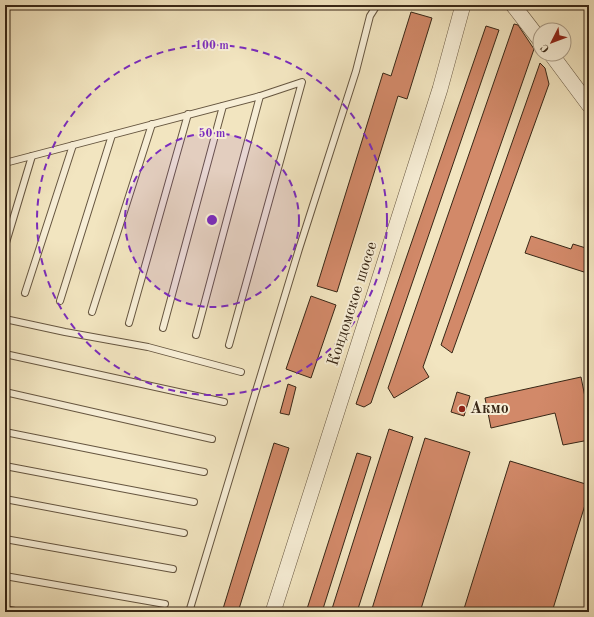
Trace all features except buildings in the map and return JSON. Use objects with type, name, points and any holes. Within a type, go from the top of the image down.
[{"type":"street","name":"Кондомское шоссе","points":[[273,612],[440,89],[463,5]]},
{"type":"street","points":[[513,5],[532,30]]},
{"type":"street","points":[[557,62],[589,105]]},
{"type":"lane","points":[[189,612],[299,249],[356,71],[370,16],[377,5]]},
{"type":"lane","points":[[5,163],[260,96],[302,82],[229,345]]},
{"type":"lane","points":[[196,335],[260,96]]},
{"type":"lane","points":[[163,328],[223,106]]},
{"type":"lane","points":[[129,323],[188,114]]},
{"type":"lane","points":[[92,312],[152,124]]},
{"type":"lane","points":[[60,302],[112,134]]},
{"type":"lane","points":[[25,293],[73,145]]},
{"type":"lane","points":[[5,246],[32,156]]},
{"type":"lane","points":[[5,319],[64,332],[148,347],[241,372]]},
{"type":"lane","points":[[5,354],[224,402]]},
{"type":"lane","points":[[5,392],[212,439]]},
{"type":"lane","points":[[5,432],[204,472]]},
{"type":"lane","points":[[5,466],[194,502]]},
{"type":"lane","points":[[5,499],[184,533]]},
{"type":"lane","points":[[5,539],[173,569]]},
{"type":"lane","points":[[5,576],[165,604]]},
{"type":"lane","points":[[5,609],[20,612]]},
{"type":"place","name":"Акмо","points":[[462,409]]}]
